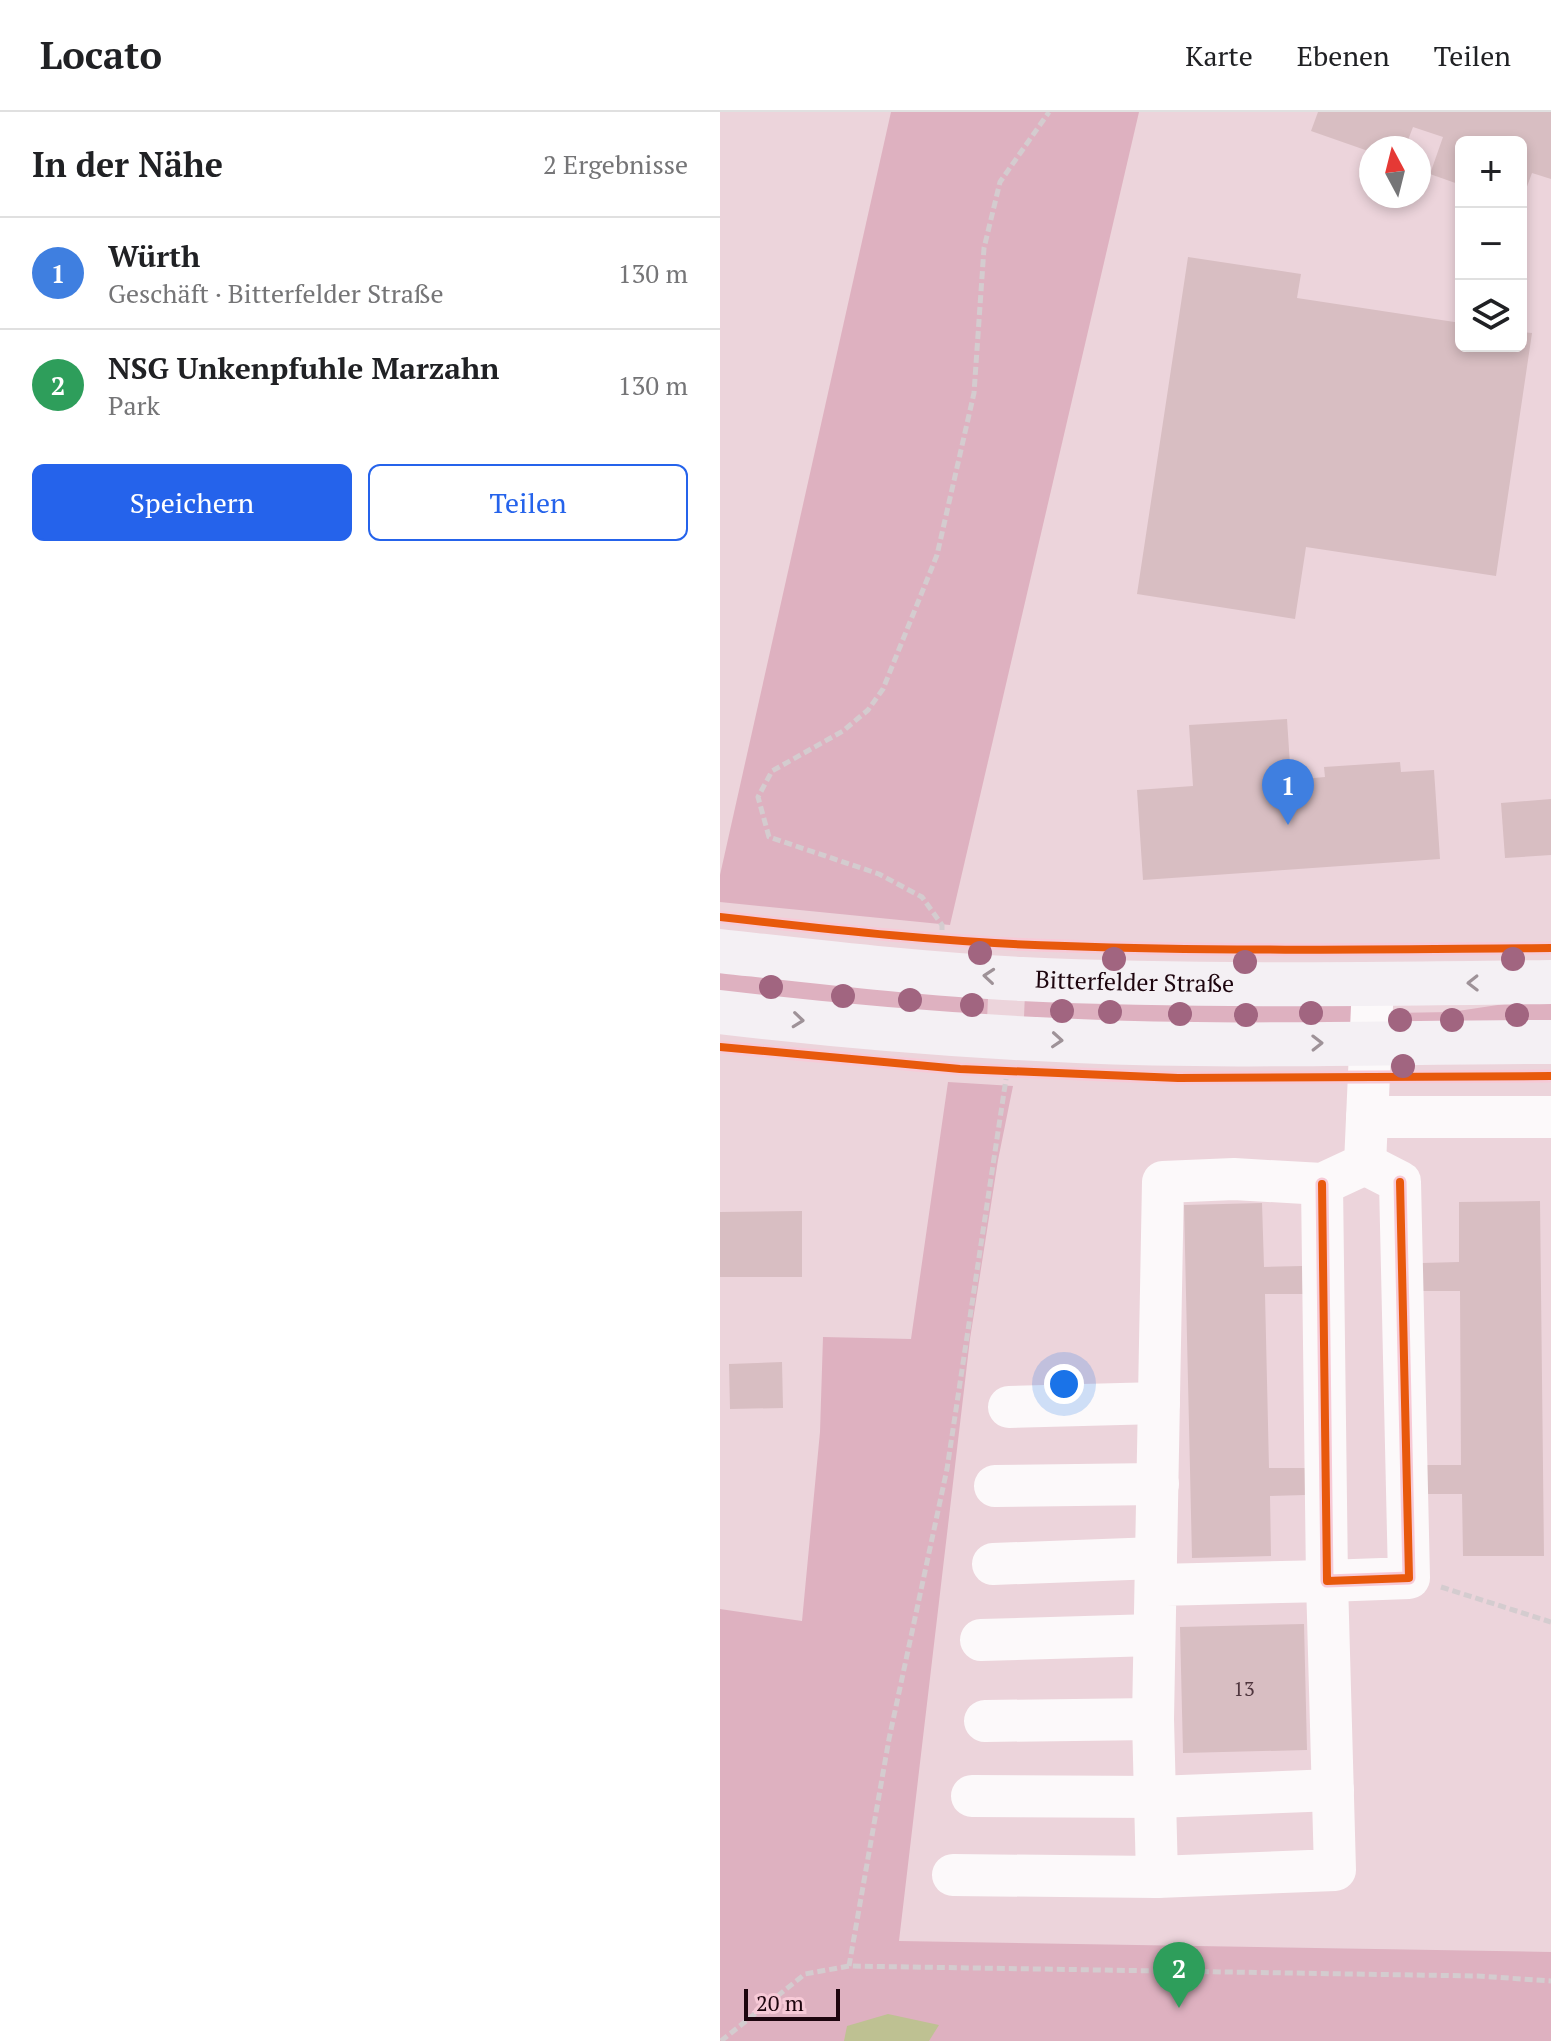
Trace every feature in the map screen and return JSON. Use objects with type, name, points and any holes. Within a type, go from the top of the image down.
[{"type":"main road","name":"Bitterfelder Straße","points":[[720,951],[1019,979],[1209,984],[1551,982]]},
{"type":"main road","points":[[720,1012],[961,1034],[1078,1041],[1551,1042]]},
{"type":"street","points":[[993,1564],[1327,1581],[1409,1578],[1383,1173],[1367,1117],[1373,984]]},
{"type":"street","points":[[1367,1117],[1551,1117]]},
{"type":"street","points":[[1157,1877],[1153,1719],[1163,1182],[1234,1179],[1322,1184],[1383,1173]]},
{"type":"street","points":[[953,1875],[1157,1877],[1335,1870],[1327,1581],[1322,1184]]},
{"type":"street","points":[[1009,1407],[1159,1403]]},
{"type":"street","points":[[995,1486],[1158,1484]]},
{"type":"street","points":[[981,1640],[1154,1635]]},
{"type":"street","points":[[985,1721],[1153,1719]]},
{"type":"street","points":[[972,1796],[1156,1797],[1333,1790]]},
{"type":"path","points":[[942,930],[942,925],[922,897],[879,874],[769,837],[758,797],[772,771],[843,731],[868,710],[883,689],[937,555],[954,482],[974,393],[984,248],[1000,182],[1049,112]]},
{"type":"path","points":[[849,1966],[889,1739],[947,1469],[1007,1075],[993,1070]]},
{"type":"path","points":[[1409,1578],[1551,1622]]},
{"type":"path","points":[[721,2041],[805,1974],[849,1966],[1462,1975],[1551,1981]]},
{"type":"shaded area","points":[[891,112],[1139,112],[950,925],[720,902],[720,875]]},
{"type":"shaded area","points":[[720,966],[988,998],[987,1020],[720,995]]},
{"type":"shaded area","points":[[1025,993],[1354,1006],[1354,1021],[1345,1028],[1194,1027],[1024,1017]]},
{"type":"shaded area","points":[[1551,997],[1551,1025],[1389,1026],[1391,1013],[1451,1012]]},
{"type":"shaded area","points":[[948,1082],[1013,1086],[970,1339],[899,1941],[1551,1952],[1551,2041],[720,2041],[720,1609],[802,1621],[820,1432],[823,1337],[911,1339]]},
{"type":"shaded area","points":[[888,2014],[939,2025],[929,2041],[844,2041],[847,2026]]},
{"type":"building","points":[[1318,112],[1551,112],[1551,179],[1532,173],[1527,187],[1527,136],[1455,136],[1455,183],[1431,174],[1443,137],[1413,127],[1410,136],[1359,136],[1359,148],[1311,131]]},
{"type":"building","points":[[1188,257],[1301,274],[1297,298],[1455,322],[1455,352],[1527,352],[1527,333],[1532,333],[1496,576],[1306,547],[1295,619],[1137,594]]},
{"type":"building","points":[[1287,719],[1291,780],[1325,777],[1324,767],[1400,762],[1401,772],[1434,770],[1440,859],[1143,880],[1137,790],[1193,786],[1189,725]]},
{"type":"building","points":[[1551,799],[1551,855],[1505,858],[1501,803]]},
{"type":"building","points":[[1540,1201],[1544,1556],[1463,1556],[1462,1494],[1425,1494],[1425,1465],[1461,1465],[1460,1291],[1423,1291],[1422,1263],[1459,1262],[1459,1202]]},
{"type":"building","points":[[1262,1203],[1264,1267],[1302,1266],[1303,1294],[1265,1294],[1269,1468],[1305,1468],[1305,1495],[1270,1496],[1271,1556],[1192,1558],[1184,1205]]},
{"type":"building","points":[[802,1211],[802,1277],[720,1277],[720,1212]]},
{"type":"building","points":[[782,1362],[783,1408],[730,1409],[729,1364]]},
{"type":"building","points":[[1304,1624],[1307,1750],[1183,1753],[1180,1627]]},
{"type":"cycle path","points":[[720,917],[979,942],[1126,948],[1551,948]]},
{"type":"cycle path","points":[[720,1047],[960,1069],[1178,1078],[1551,1076]]},
{"type":"cycle path","points":[[1322,1184],[1327,1581],[1409,1578],[1400,1182]]},
{"type":"place","name":"Würth","points":[[1288,825]]},
{"type":"place","name":"NSG Unkenpfuhle Marzahn","points":[[1179,2008]]}]
